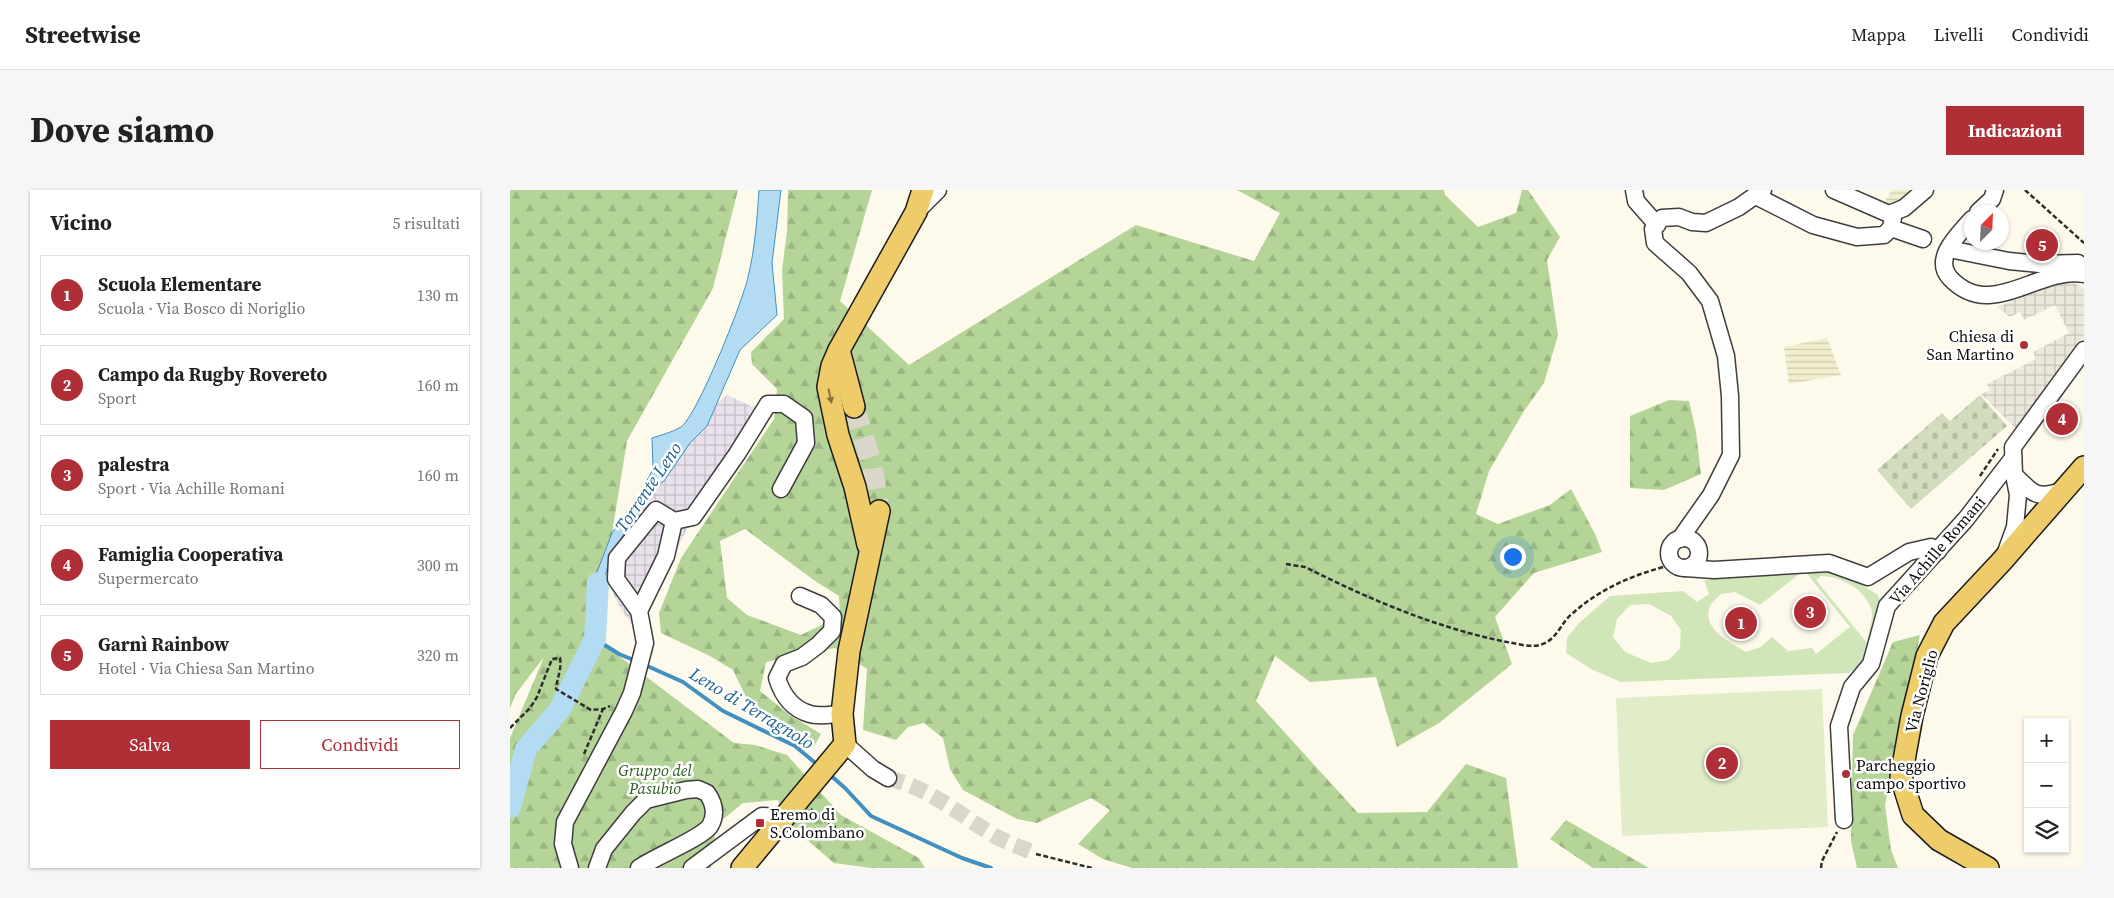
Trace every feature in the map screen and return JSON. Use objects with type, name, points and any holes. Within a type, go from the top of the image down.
[{"type":"main road","points":[[869,550],[855,487],[838,435],[828,387],[832,366],[839,350],[916,212],[923,190]]},
{"type":"main road","points":[[839,350],[854,407]]},
{"type":"main road","name":"Via Noriglio","points":[[1988,868],[1939,840],[1913,815],[1901,777],[1912,716],[1927,656],[1944,623],[2002,561],[2041,502],[2061,491],[2084,467]]},
{"type":"main road","points":[[742,868],[793,810],[841,749],[842,714],[849,651],[861,602],[869,550],[879,511]]},
{"type":"street","points":[[916,212],[938,190]]},
{"type":"street","points":[[1634,190],[1636,201],[1657,224]]},
{"type":"street","points":[[1834,190],[1889,214],[1904,208],[1925,190]]},
{"type":"street","points":[[1986,205],[1992,199],[1995,190]]},
{"type":"street","points":[[1895,211],[1891,228],[1884,235],[1857,237],[1813,225],[1760,193],[1720,218],[1706,223],[1692,222],[1678,217],[1662,218],[1653,230],[1655,243],[1689,273],[1710,301],[1726,356],[1730,396],[1731,455],[1711,495],[1680,538],[1672,544],[1669,552],[1671,561],[1680,566],[1714,570],[1829,563],[1868,577],[1909,552],[1931,547],[1938,551]]},
{"type":"street","points":[[1891,228],[1923,239]]},
{"type":"street","points":[[1964,228],[1952,242],[1943,262],[1946,274],[1958,286],[1978,295],[2004,294],[2046,278],[2070,272],[2084,274]]},
{"type":"street","points":[[1949,249],[2009,261],[2040,264],[2084,263]]},
{"type":"street","points":[[2002,561],[2015,527],[2018,496],[2014,475],[2013,446],[2084,350]]},
{"type":"street","points":[[570,868],[563,844],[565,822],[624,711],[632,692],[645,643],[639,611],[616,579],[618,558],[656,510],[674,521],[693,517],[737,454],[768,404],[784,404],[804,418],[806,443],[781,489]]},
{"type":"street","name":"Via Achille Romani","points":[[1844,820],[1840,726],[1852,687],[1871,664],[1887,606],[1972,512],[2013,458]]},
{"type":"street","points":[[2014,475],[2041,502]]},
{"type":"street","points":[[2018,496],[2030,504],[2041,502]]},
{"type":"street","points":[[639,611],[666,556],[674,521]]},
{"type":"street","points":[[1680,538],[1690,539],[1698,550],[1697,560],[1694,564],[1680,566]]},
{"type":"street","points":[[800,596],[821,605],[833,617],[832,631],[802,657],[784,664],[777,678],[782,693],[795,706],[811,715],[842,714]]},
{"type":"street","points":[[841,749],[888,778]]},
{"type":"street","points":[[597,868],[604,849],[646,800],[698,788],[707,793],[714,809],[714,817],[706,831],[639,868]]},
{"type":"street","points":[[692,868],[762,816],[793,810]]},
{"type":"path","points":[[2025,190],[2084,243]]},
{"type":"path","points":[[1286,564],[1305,567],[1439,625],[1484,637],[1530,646],[1544,644],[1554,636],[1570,614],[1593,596],[1635,576],[1680,566]]},
{"type":"path","points":[[510,728],[530,708],[537,697],[552,660],[560,658],[562,667],[556,689],[591,710],[604,709],[610,706],[624,711]]},
{"type":"path","points":[[580,762],[604,709]]},
{"type":"path","points":[[793,810],[836,827]]},
{"type":"path","points":[[1821,868],[1822,861],[1844,820]]},
{"type":"path","points":[[1036,854],[1092,868]]},
{"type":"shaded area","points":[[1892,190],[1912,190],[1898,204],[1884,203]]},
{"type":"shaded area","points":[[2068,280],[2084,288],[2084,337],[2016,429],[1981,394],[1990,390],[1987,384],[2036,359],[2033,352],[2069,333],[2055,305],[2024,320],[2020,312],[2010,317],[1997,307]]},
{"type":"shaded area","points":[[1827,338],[1841,375],[1789,384],[1784,347]]},
{"type":"shaded area","points":[[727,395],[764,412],[689,525],[636,630],[620,608],[605,576],[612,552],[655,487],[664,481],[690,443],[707,426],[717,403]]},
{"type":"green space","name":"Gruppo del Pasubio","points":[[510,190],[738,190],[713,288],[627,441],[595,638],[734,743],[755,745],[787,755],[841,815],[919,858],[925,868],[871,868],[834,863],[807,840],[790,834],[778,800],[743,803],[716,825],[711,868],[510,868],[510,738],[544,657],[515,695],[510,709]]},
{"type":"green space","points":[[788,190],[872,190],[840,301],[909,365],[1136,225],[1254,261],[1280,213],[1237,190],[1444,190],[1445,195],[1478,227],[1516,213],[1522,190],[1528,190],[1560,237],[1547,260],[1558,335],[1544,383],[1524,411],[1489,471],[1476,514],[1498,524],[1550,505],[1571,489],[1595,534],[1602,552],[1534,573],[1495,617],[1512,664],[1439,723],[1397,747],[1376,677],[1310,682],[1275,656],[1256,701],[1358,813],[1427,812],[1466,764],[1506,778],[1518,868],[1132,868],[1103,859],[1078,844],[1110,810],[1091,798],[1037,823],[1017,819],[963,790],[950,769],[943,738],[924,723],[908,727],[896,740],[863,730],[867,669],[835,648],[766,662],[760,691],[790,715],[821,734],[813,748],[759,717],[746,697],[733,670],[710,656],[661,633],[659,613],[681,558],[774,419],[777,389],[752,364],[751,352],[784,319],[782,270],[787,231]],"holes":[[[745,529],[815,581],[839,596],[840,616],[801,635],[747,615],[727,598],[720,541]]]},
{"type":"green space","points":[[1980,395],[2007,426],[1911,509],[1877,470],[1942,413],[1950,421]]},
{"type":"green space","points":[[1669,400],[1689,401],[1696,432],[1701,474],[1664,490],[1630,488],[1630,416]]},
{"type":"green space","points":[[1827,567],[1841,572],[1878,595],[1881,603],[1868,659],[1849,673],[1621,682],[1593,670],[1566,653],[1567,638],[1579,623],[1610,596],[1683,591],[1697,602],[1709,594],[1704,580]],"holes":[[[1804,570],[1850,627],[1816,654],[1812,648],[1788,651],[1772,637],[1761,647],[1746,652],[1719,634],[1713,628],[1708,614],[1710,606],[1721,594],[1735,592],[1760,605]],[[1821,576],[1844,581],[1857,589],[1868,601],[1872,616],[1867,643],[1816,580]],[[1649,604],[1671,616],[1681,630],[1680,648],[1669,660],[1651,663],[1625,652],[1613,637],[1617,619],[1630,605]]]},
{"type":"green space","points":[[1920,635],[1885,805],[1891,850],[1898,868],[1857,868],[1851,841],[1853,735],[1893,642]]},
{"type":"green space","points":[[1822,689],[1828,827],[1622,836],[1616,698]]},
{"type":"green space","points":[[1566,820],[1649,868],[1593,868],[1550,839]]},
{"type":"water","points":[[759,190],[781,190],[772,263],[777,315],[740,350],[707,426],[690,443],[664,481],[655,488],[612,552],[605,576],[604,613],[586,609],[597,572],[612,533],[641,492],[653,469],[652,438],[681,427],[698,402],[719,357],[738,309],[748,277],[754,245]]},
{"type":"waterway","name":"Torrente Leno","points":[[510,807],[526,749],[560,709],[595,639],[598,583]]},
{"type":"waterway","name":"Leno di Terragnolo","points":[[595,639],[619,654],[636,661]]},
{"type":"waterway","name":"Leno di Terragnolo","points":[[645,665],[683,682],[723,711],[795,746],[819,766]]},
{"type":"waterway","name":"Leno di Terragnolo","points":[[829,774],[871,816],[962,858],[991,868]]},
{"type":"tunnel","points":[[854,407],[872,465],[879,511]]},
{"type":"tunnel","points":[[888,778],[917,788],[942,801],[995,836],[1036,854]]},
{"type":"place","name":"Garnì Rainbow","points":[[2042,245]]},
{"type":"place","name":"Chiesa di San Martino","points":[[2024,345]]},
{"type":"place","name":"Famiglia Cooperativa","points":[[2062,419]]},
{"type":"place","name":"palestra","points":[[1810,612]]},
{"type":"place","name":"Scuola Elementare","points":[[1741,623]]},
{"type":"place","name":"Campo da Rugby Rovereto","points":[[1722,763]]},
{"type":"place","name":"Parcheggio campo sportivo","points":[[1846,774]]},
{"type":"place","name":"Eremo di S.Colombano","points":[[760,823]]}]
